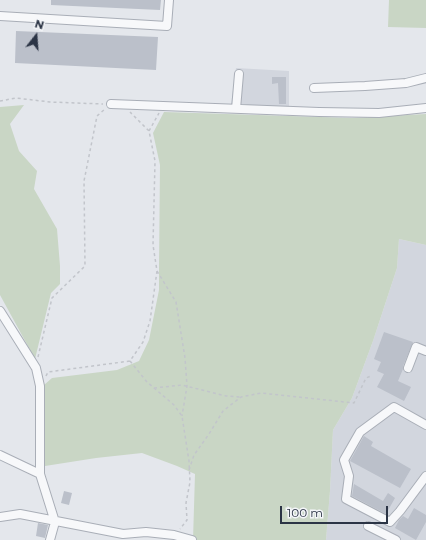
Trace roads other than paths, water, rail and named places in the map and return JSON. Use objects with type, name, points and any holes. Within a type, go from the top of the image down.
[{"type":"street","points":[[0,16],[167,26],[169,0]]},
{"type":"street","points":[[236,109],[239,74]]},
{"type":"street","points":[[314,88],[406,83],[426,78]]},
{"type":"street","points":[[111,104],[379,113],[426,108]]},
{"type":"street","points":[[0,311],[36,368],[40,386],[40,474],[54,522],[50,540]]},
{"type":"street","points":[[408,368],[416,347],[426,351]]},
{"type":"street","points":[[424,481],[390,522],[346,499],[349,476],[344,460],[360,432],[394,407],[426,425]]},
{"type":"street","points":[[0,455],[40,474]]},
{"type":"street","points":[[0,517],[20,514],[123,537],[146,532],[192,540]]},
{"type":"street","points":[[368,526],[396,540]]}]
